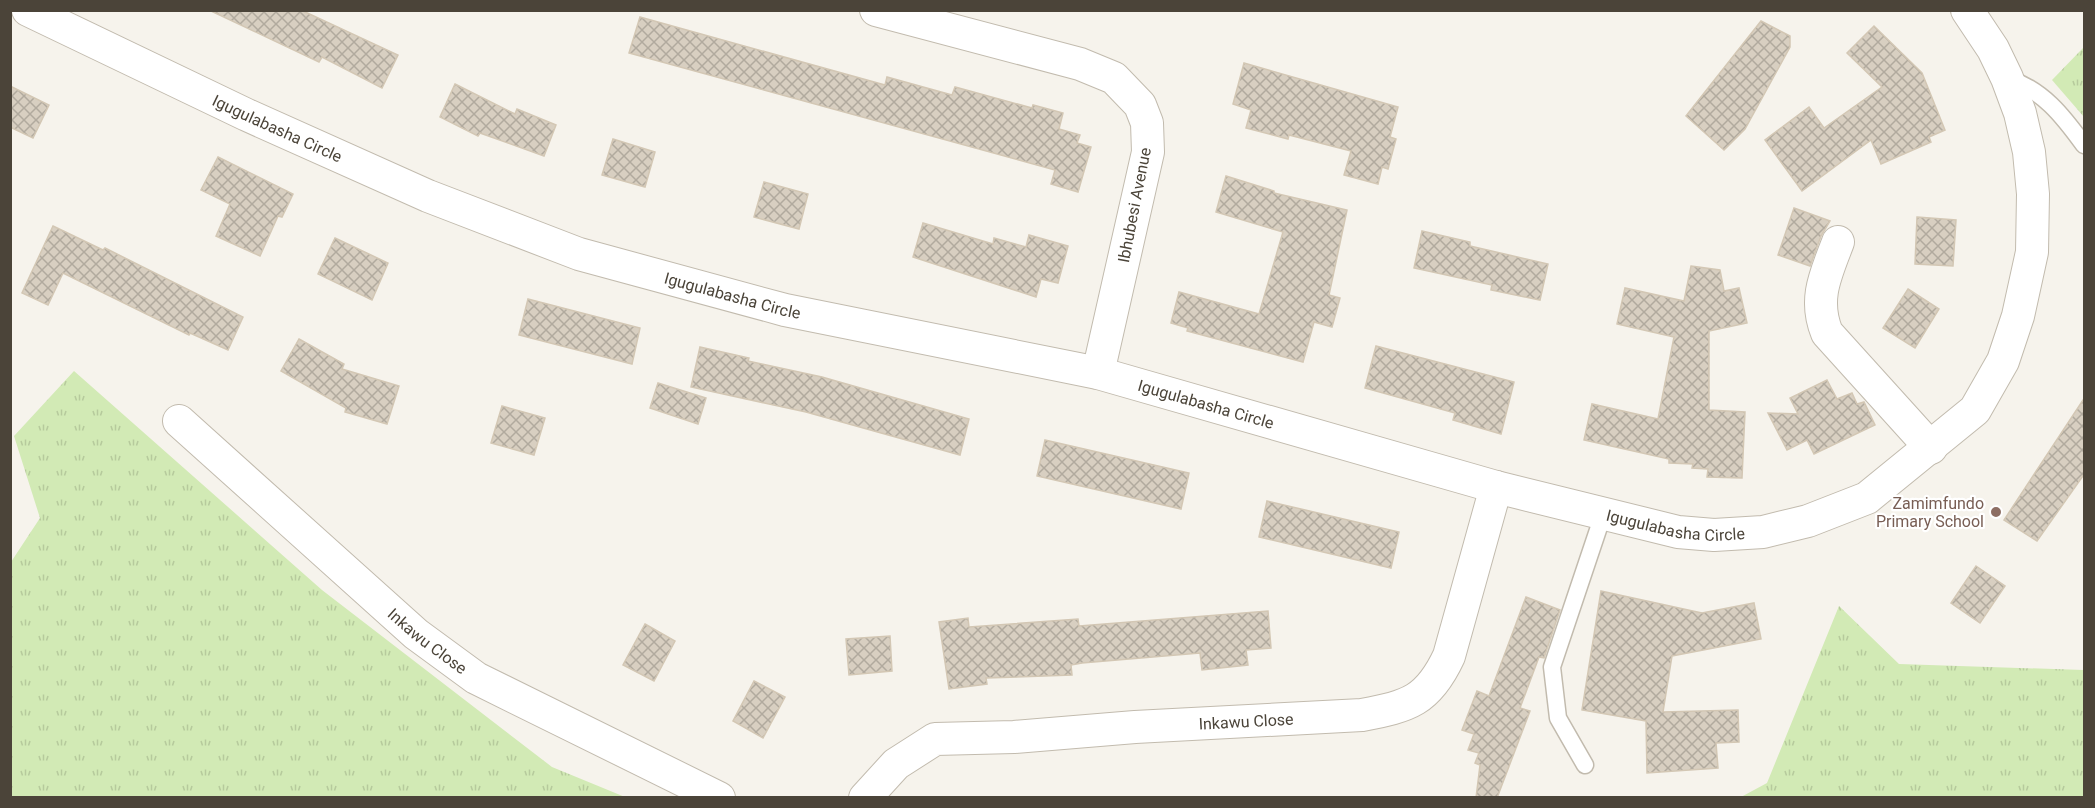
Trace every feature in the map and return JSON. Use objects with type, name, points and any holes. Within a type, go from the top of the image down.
[{"type":"street","name":"Igugulabasha Circle","points":[[28,10],[247,115],[417,191],[579,254],[785,310],[1098,373],[1496,487],[1603,515],[1687,533],[1714,535],[1763,532],[1808,521],[1867,498],[1975,410],[2003,361],[2018,316],[2032,252],[2033,194],[2029,152],[2020,113],[2007,78],[1993,49],[1968,10]]},
{"type":"street","name":"Ibhubesi Avenue","points":[[876,10],[1080,64],[1114,78],[1140,105],[1147,123],[1148,152],[1098,373]]},
{"type":"street","points":[[1838,242],[1820,295],[1821,318],[1827,333],[1931,448]]},
{"type":"street","name":"Inkawu Close","points":[[179,421],[416,634],[476,678],[719,798]]},
{"type":"street","name":"Inkawu Close","points":[[865,798],[896,764],[935,739],[1014,737],[1362,715],[1394,709],[1418,698],[1437,681],[1449,656],[1496,487]]},
{"type":"lane","points":[[2007,78],[2027,85],[2047,100],[2085,146]]},
{"type":"lane","points":[[1585,765],[1558,718],[1552,667],[1603,515]]},
{"type":"green space","points":[[2084,47],[2084,117],[2052,80]]},
{"type":"green space","points":[[74,371],[322,590],[552,767],[625,797],[11,797],[11,562],[40,518],[14,436]]},
{"type":"green space","points":[[1839,606],[1899,664],[2084,670],[2084,797],[1741,797],[1767,783]]},
{"type":"building","points":[[209,10],[301,10],[398,55],[382,88],[322,57],[319,62]]},
{"type":"building","points":[[640,17],[885,85],[887,77],[952,95],[955,87],[1032,108],[1033,105],[1063,113],[1059,129],[1080,135],[1077,143],[1091,147],[1078,192],[1051,184],[1055,170],[629,53]]},
{"type":"building","points":[[1761,21],[1790,36],[1790,47],[1745,129],[1724,150],[1686,116]]},
{"type":"building","points":[[1874,26],[1922,73],[1945,130],[1929,137],[1931,142],[1881,164],[1871,140],[1802,191],[1765,140],[1809,107],[1824,128],[1882,87],[1847,53]]},
{"type":"building","points":[[1244,63],[1398,107],[1390,137],[1396,139],[1388,169],[1382,167],[1378,184],[1344,175],[1351,151],[1289,135],[1288,139],[1246,128],[1251,110],[1233,104]]},
{"type":"building","points":[[455,84],[515,114],[517,109],[556,125],[544,156],[480,133],[478,136],[440,117]]},
{"type":"building","points":[[10,86],[49,105],[33,138],[10,127]]},
{"type":"building","points":[[613,139],[655,152],[645,187],[602,175]]},
{"type":"building","points":[[218,157],[293,194],[282,217],[278,216],[260,256],[216,236],[230,204],[201,190]]},
{"type":"building","points":[[1226,176],[1274,191],[1274,193],[1347,210],[1329,295],[1340,298],[1332,327],[1314,322],[1303,362],[1187,331],[1188,328],[1171,323],[1179,292],[1259,314],[1283,232],[1216,212]]},
{"type":"building","points":[[764,182],[808,194],[799,229],[754,217]]},
{"type":"building","points":[[1794,208],[1830,221],[1821,236],[1810,266],[1778,255]]},
{"type":"building","points":[[1917,217],[1956,220],[1953,266],[1915,264]]},
{"type":"building","points":[[923,223],[993,244],[994,238],[1026,247],[1029,235],[1068,246],[1058,283],[1041,279],[1036,297],[913,257]]},
{"type":"building","points":[[53,226],[103,250],[105,248],[243,317],[228,350],[190,333],[189,335],[63,273],[48,305],[22,293]]},
{"type":"building","points":[[1422,231],[1470,242],[1470,246],[1548,264],[1540,300],[1491,290],[1492,285],[1414,268]]},
{"type":"building","points":[[335,238],[388,263],[372,300],[318,274]]},
{"type":"building","points":[[1691,266],[1720,270],[1724,291],[1739,288],[1747,323],[1709,331],[1709,410],[1745,412],[1742,478],[1707,477],[1708,469],[1692,468],[1693,464],[1669,463],[1669,459],[1584,440],[1592,404],[1658,419],[1674,337],[1617,324],[1625,288],[1684,301]]},
{"type":"building","points":[[1908,289],[1939,309],[1915,348],[1883,328]]},
{"type":"building","points":[[528,299],[640,328],[632,364],[519,335]]},
{"type":"building","points":[[299,339],[344,364],[342,369],[399,386],[387,424],[345,412],[346,408],[281,371]]},
{"type":"building","points":[[1376,346],[1514,382],[1501,434],[1453,420],[1455,413],[1365,388]]},
{"type":"building","points":[[700,347],[749,358],[748,361],[822,377],[969,419],[960,455],[806,412],[691,387]]},
{"type":"building","points":[[1827,380],[1837,399],[1852,393],[1857,404],[1864,402],[1875,425],[1814,454],[1807,440],[1787,450],[1768,413],[1798,414],[1790,398]]},
{"type":"building","points":[[658,383],[706,398],[698,424],[650,408]]},
{"type":"building","points":[[2085,397],[2085,473],[2037,541],[2004,520]]},
{"type":"building","points":[[502,406],[545,418],[534,455],[491,443]]},
{"type":"building","points":[[1045,440],[1189,473],[1181,509],[1037,476]]},
{"type":"building","points":[[1267,501],[1399,532],[1391,568],[1259,537]]},
{"type":"building","points":[[1976,566],[2005,586],[1980,623],[1951,603]]},
{"type":"building","points":[[1601,591],[1702,613],[1754,603],[1761,639],[1672,656],[1663,712],[1738,710],[1739,742],[1716,743],[1718,768],[1647,773],[1646,721],[1582,710]]},
{"type":"building","points":[[1526,597],[1560,610],[1544,658],[1539,657],[1520,708],[1530,711],[1497,798],[1476,798],[1480,765],[1475,763],[1479,753],[1468,750],[1474,734],[1462,730],[1477,691],[1489,696]]},
{"type":"building","points":[[1268,611],[1271,648],[1246,650],[1248,665],[1202,670],[1200,653],[1082,663],[1071,665],[1072,675],[986,678],[987,684],[949,689],[939,622],[968,618],[969,627],[1078,619],[1079,626]]},
{"type":"building","points":[[645,624],[675,641],[654,681],[623,665]]},
{"type":"building","points":[[890,636],[892,671],[849,675],[846,639]]},
{"type":"building","points":[[754,681],[785,697],[763,738],[733,721]]},
{"type":"place","name":"Zamimfundo Primary School","points":[[1996,512]]}]
